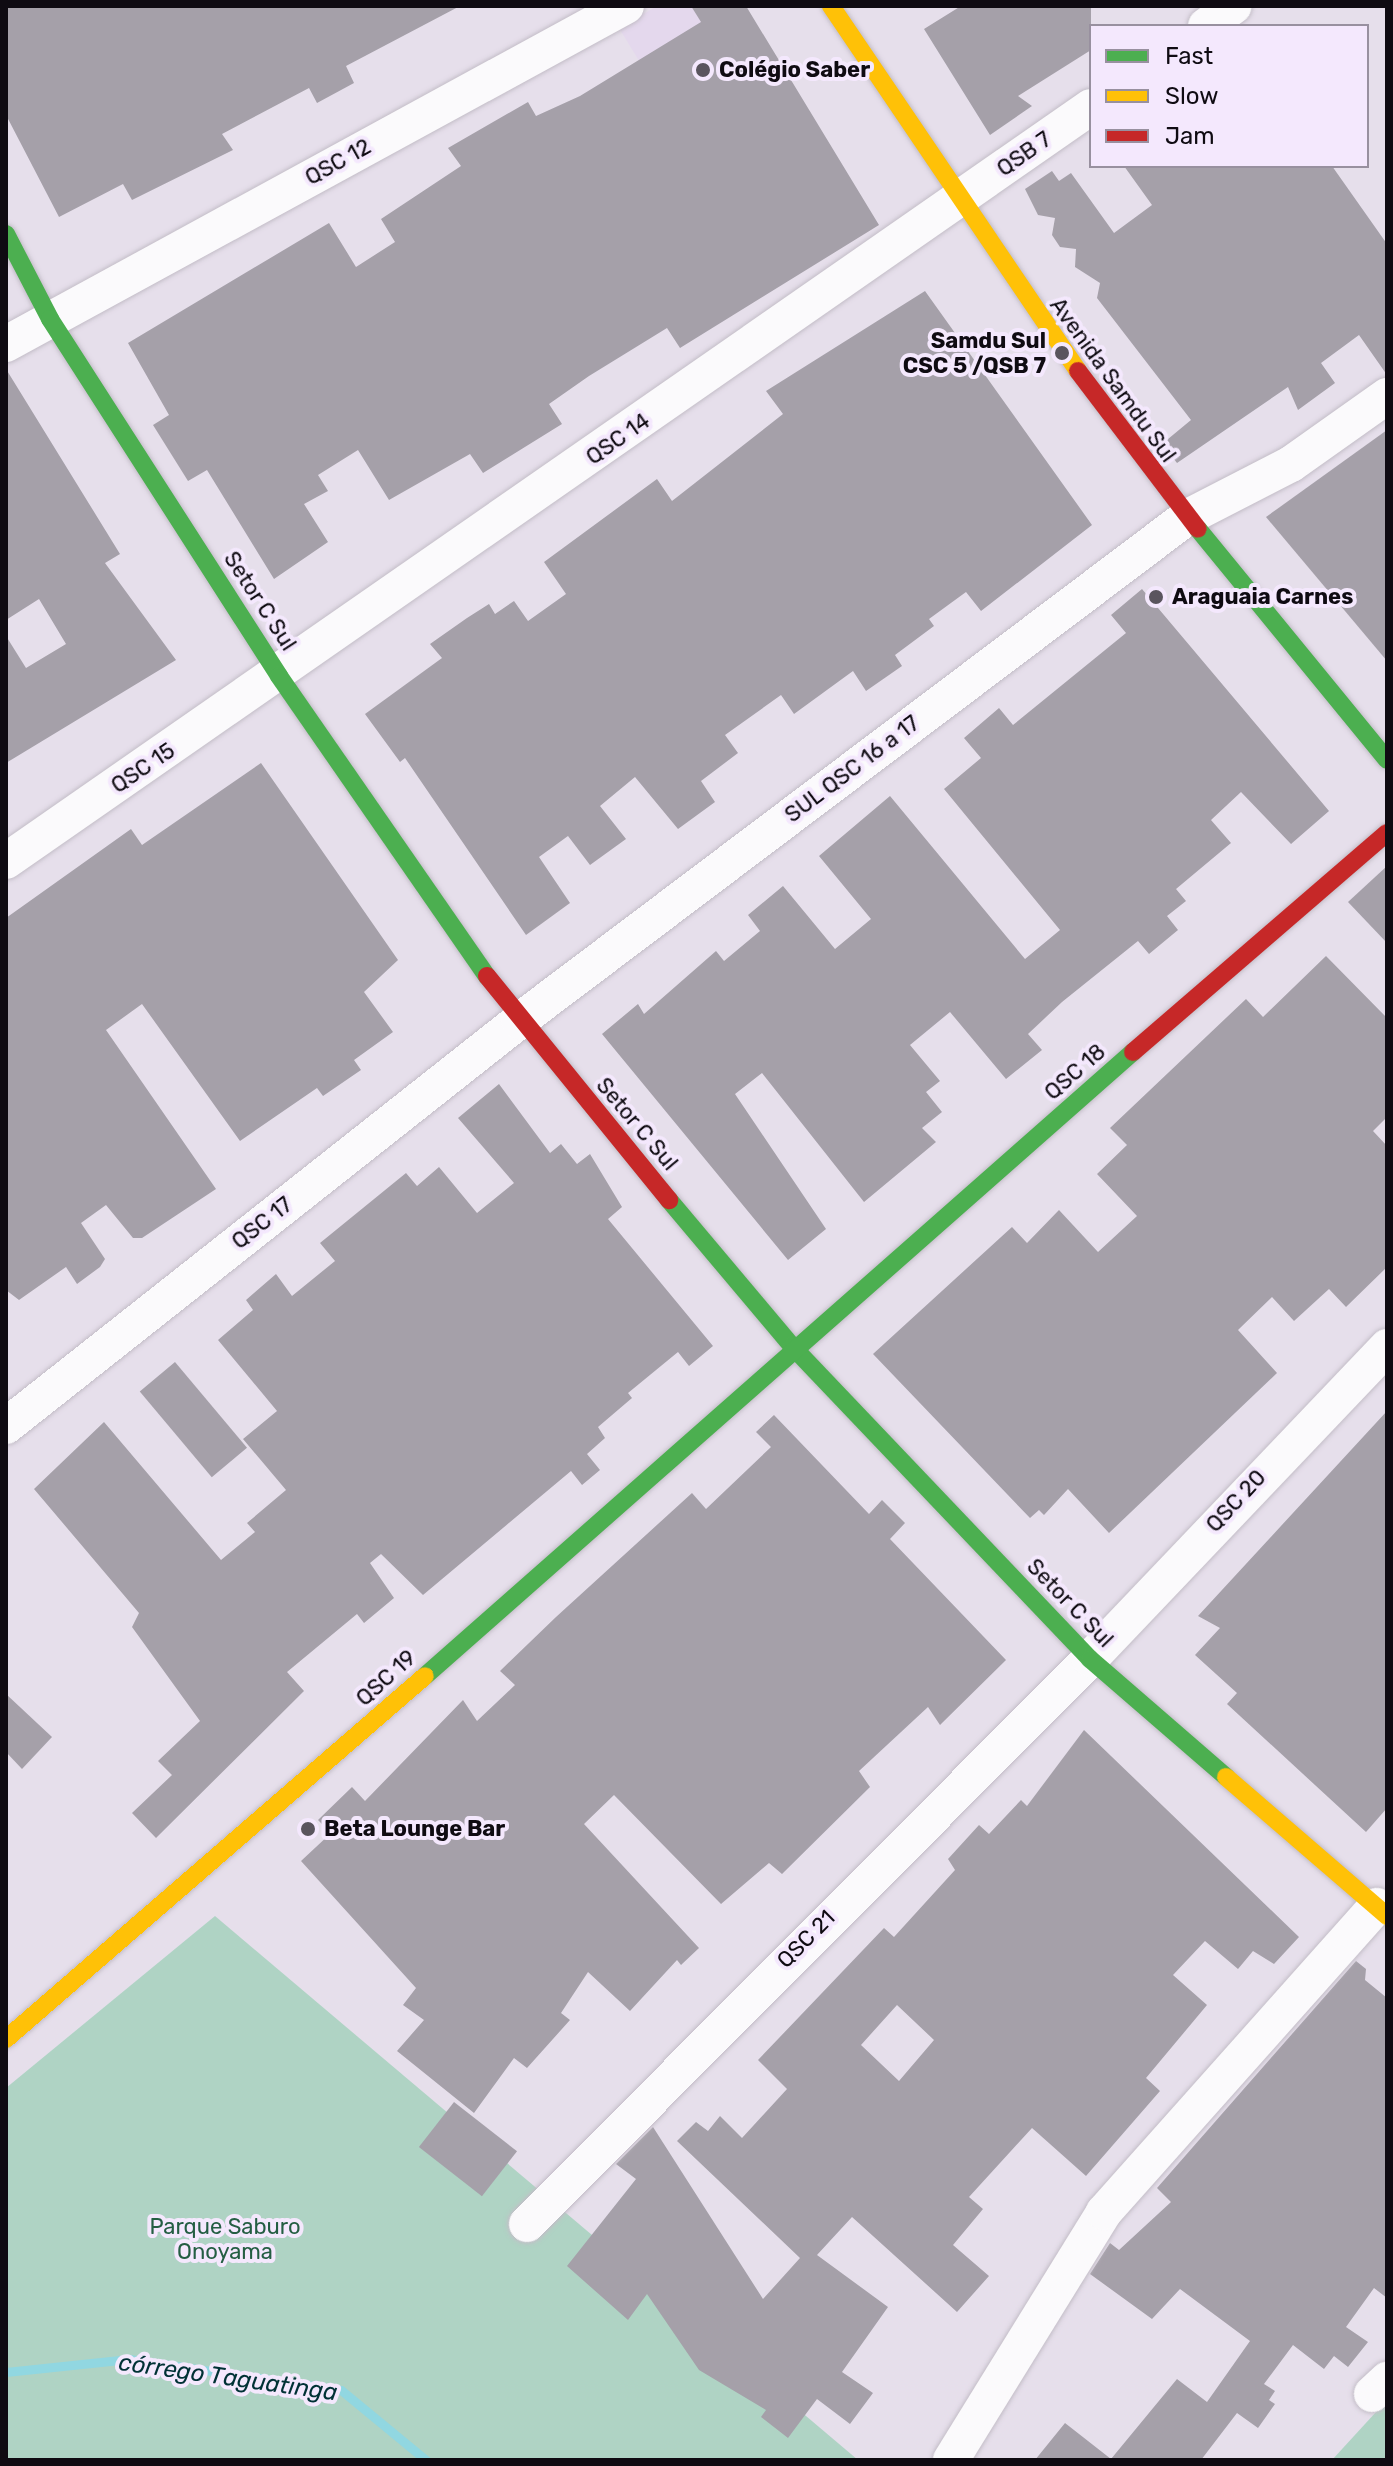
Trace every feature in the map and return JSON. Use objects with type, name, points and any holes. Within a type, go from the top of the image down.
[{"type":"street","name":"QSC 12","points":[[6,344],[626,6]]},
{"type":"street","name":"Avenida Samdu Sul","points":[[831,6],[957,202],[1186,518],[1387,760]]},
{"type":"street","points":[[1209,24],[1234,6]]},
{"type":"street","name":"QSB 7","points":[[957,202],[1089,108]]},
{"type":"street","name":"QSC 14","points":[[279,676],[957,202]]},
{"type":"street","name":"Setor C Sul","points":[[6,234],[50,319],[279,676],[519,1021],[792,1346],[1090,1659],[1382,1911]]},
{"type":"street","name":"SUL QSC 16 a 17","points":[[519,1021],[1186,518],[1291,464],[1387,396]]},
{"type":"street","name":"QSC 15","points":[[6,861],[279,676]]},
{"type":"street","name":"QSC 18","points":[[792,1346],[1387,833]]},
{"type":"street","name":"QSC 17","points":[[6,1426],[519,1021]]},
{"type":"street","name":"QSC 19","points":[[6,2039],[354,1739],[792,1346]]},
{"type":"street","name":"QSC 20","points":[[1090,1659],[1387,1347]]},
{"type":"street","name":"QSC 21","points":[[527,2224],[1090,1659]]},
{"type":"street","points":[[951,2460],[1104,2212],[1382,1911]]},
{"type":"shaded area","points":[[657,6],[720,6],[702,164],[619,28]]},
{"type":"green space","name":"Parque Saburo Onoyama","points":[[215,1916],[858,2460],[6,2460],[6,2088]]},
{"type":"green space","points":[[1387,2400],[1387,2460],[1332,2460]]},
{"type":"building","points":[[6,6],[460,6],[346,66],[354,83],[317,103],[309,88],[222,134],[233,150],[132,200],[123,184],[59,217],[6,115]]},
{"type":"building","points":[[691,6],[746,6],[879,225],[680,348],[667,328],[589,376],[549,404],[562,424],[483,473],[470,454],[389,500],[358,450],[318,475],[328,491],[304,504],[328,542],[274,579],[207,470],[188,481],[153,425],[169,415],[128,343],[329,223],[356,267],[395,242],[381,219],[461,166],[448,148],[528,102],[536,116],[580,96],[701,22]]},
{"type":"building","points":[[961,6],[1091,6],[1089,51],[1018,96],[1032,106],[990,135],[924,29]]},
{"type":"building","points":[[1125,168],[1333,168],[1387,244],[1387,375],[1359,335],[1321,363],[1335,383],[1298,410],[1288,387],[1177,463],[1162,444],[1191,420],[1097,298],[1100,283],[1075,267],[1076,249],[1060,247],[1052,235],[1055,218],[1038,215],[1025,189],[1052,171],[1059,181],[1071,173],[1114,233],[1152,205]]},
{"type":"building","points":[[925,291],[1092,525],[981,611],[966,592],[929,619],[934,626],[895,655],[902,666],[866,691],[853,671],[794,714],[781,695],[725,735],[738,753],[701,781],[715,802],[678,829],[635,777],[600,806],[626,839],[590,865],[568,836],[539,857],[570,903],[526,935],[405,758],[400,762],[365,714],[442,658],[430,644],[489,604],[495,614],[514,601],[528,621],[566,594],[544,562],[657,479],[672,501],[783,414],[766,391]]},
{"type":"building","points":[[6,369],[120,554],[105,563],[176,660],[6,763],[6,636],[26,668],[66,644],[39,599],[6,620]]},
{"type":"building","points":[[1387,430],[1387,661],[1266,517]]},
{"type":"building","points":[[1142,589],[1329,811],[1291,844],[1241,792],[1211,820],[1231,843],[1176,889],[1186,901],[1167,916],[1178,930],[1149,954],[1138,941],[1062,1002],[1028,1034],[1042,1050],[1006,1079],[950,1012],[910,1045],[940,1081],[926,1092],[942,1112],[922,1128],[936,1142],[864,1202],[762,1073],[735,1094],[826,1229],[788,1260],[602,1034],[638,1004],[644,1014],[716,951],[724,961],[760,931],[748,915],[783,886],[835,949],[871,919],[819,856],[890,796],[1025,959],[1060,930],[944,789],[981,758],[964,738],[999,708],[1013,725],[1126,633],[1111,615]]},
{"type":"building","points":[[261,763],[398,960],[364,992],[393,1032],[354,1060],[361,1070],[323,1096],[317,1088],[240,1141],[142,1004],[106,1030],[216,1189],[142,1238],[133,1238],[106,1205],[81,1223],[105,1259],[100,1267],[77,1284],[66,1267],[19,1300],[6,1290],[6,918],[131,829],[142,845]]},
{"type":"building","points":[[1387,866],[1387,943],[1348,902]]},
{"type":"building","points":[[1326,956],[1387,1018],[1387,1117],[1373,1131],[1387,1146],[1387,1267],[1346,1307],[1329,1289],[1294,1321],[1272,1297],[1238,1330],[1277,1373],[1109,1533],[1068,1489],[1044,1515],[1039,1510],[1030,1518],[873,1354],[1012,1227],[1027,1243],[1059,1210],[1098,1252],[1137,1216],[1097,1174],[1127,1145],[1110,1128],[1246,999],[1263,1017]]},
{"type":"building","points":[[499,1084],[550,1153],[561,1144],[577,1164],[590,1154],[622,1207],[608,1219],[713,1346],[689,1366],[678,1352],[628,1393],[632,1398],[598,1427],[605,1438],[587,1454],[600,1470],[582,1485],[571,1471],[423,1595],[381,1554],[370,1563],[394,1598],[364,1623],[357,1614],[287,1672],[304,1691],[156,1838],[132,1813],[172,1775],[158,1761],[200,1721],[132,1627],[139,1613],[34,1489],[104,1422],[221,1560],[255,1532],[247,1523],[286,1490],[243,1439],[277,1411],[218,1340],[253,1310],[246,1300],[276,1274],[292,1296],[335,1261],[320,1243],[406,1173],[417,1186],[439,1167],[477,1213],[514,1183],[458,1118]]},
{"type":"building","points":[[175,1362],[247,1448],[212,1477],[140,1392]]},
{"type":"building","points":[[1387,1411],[1387,1808],[1366,1832],[1227,1704],[1237,1693],[1195,1655],[1220,1628],[1198,1616]]},
{"type":"building","points":[[774,1415],[869,1514],[882,1500],[905,1523],[890,1539],[1006,1660],[940,1725],[928,1707],[859,1771],[870,1787],[782,1874],[769,1863],[721,1904],[614,1795],[584,1824],[699,1948],[681,1965],[677,1960],[630,2011],[588,1972],[561,2013],[570,2020],[527,2068],[514,2058],[474,2113],[397,2051],[424,2020],[403,2005],[416,1988],[301,1861],[331,1833],[318,1820],[352,1787],[365,1801],[463,1700],[477,1721],[515,1685],[500,1671],[556,1617],[692,1493],[706,1509],[771,1447],[756,1432]]},
{"type":"building","points":[[6,1694],[52,1737],[22,1769],[6,1752]]},
{"type":"building","points":[[1084,1730],[1299,1937],[1274,1964],[1253,1951],[1238,1969],[1205,1941],[1173,1975],[1207,2005],[1146,2078],[1160,2091],[1086,2176],[1032,2128],[969,2197],[983,2209],[953,2245],[989,2276],[957,2312],[852,2217],[817,2255],[888,2307],[842,2372],[873,2393],[850,2424],[817,2399],[788,2438],[761,2417],[766,2410],[699,2370],[647,2294],[628,2320],[567,2266],[636,2179],[616,2164],[653,2127],[763,2299],[800,2258],[677,2141],[696,2122],[708,2131],[720,2116],[742,2138],[787,2089],[758,2060],[884,1928],[894,1937],[955,1870],[948,1859],[979,1825],[989,1834],[1021,1800],[1027,1806]],"holes":[[[897,2005],[934,2040],[899,2081],[861,2045]]]},
{"type":"building","points":[[1356,1961],[1366,1969],[1365,1980],[1387,1998],[1387,2298],[1374,2288],[1346,2327],[1368,2342],[1348,2367],[1334,2356],[1324,2369],[1293,2345],[1264,2384],[1275,2391],[1269,2400],[1275,2404],[1258,2428],[1237,2413],[1201,2460],[1035,2460],[1065,2423],[1111,2459],[1177,2379],[1207,2402],[1250,2341],[1180,2289],[1152,2319],[1090,2274],[1110,2243],[1119,2250],[1171,2202],[1157,2188]]},
{"type":"building","points":[[454,2102],[517,2151],[482,2196],[419,2147]]},
{"type":"waterway","name":"córrego Taguatinga","points":[[6,2372],[129,2359],[341,2390],[426,2460]]},
{"type":"traffic: fast","points":[[6,234],[50,319],[279,676],[487,976]]},
{"type":"traffic: fast","points":[[1198,529],[1387,760]]},
{"type":"traffic: fast","points":[[425,1676],[1133,1052]]},
{"type":"traffic: fast","points":[[669,1200],[792,1346],[1090,1659],[1226,1777]]},
{"type":"traffic: slow","points":[[831,6],[1078,371]]},
{"type":"traffic: slow","points":[[6,2039],[425,1676]]},
{"type":"traffic: slow","points":[[1226,1777],[1387,1916]]},
{"type":"traffic: jam","points":[[1078,371],[1198,529]]},
{"type":"traffic: jam","points":[[1133,1052],[1387,833]]},
{"type":"traffic: jam","points":[[487,976],[669,1200]]},
{"type":"place","name":"Colégio Saber","points":[[703,70]]},
{"type":"place","name":"Samdu Sul CSC 5 /QSB 7","points":[[1062,353]]},
{"type":"place","name":"Araguaia Carnes","points":[[1156,597]]},
{"type":"place","name":"Beta Lounge Bar","points":[[308,1829]]}]
